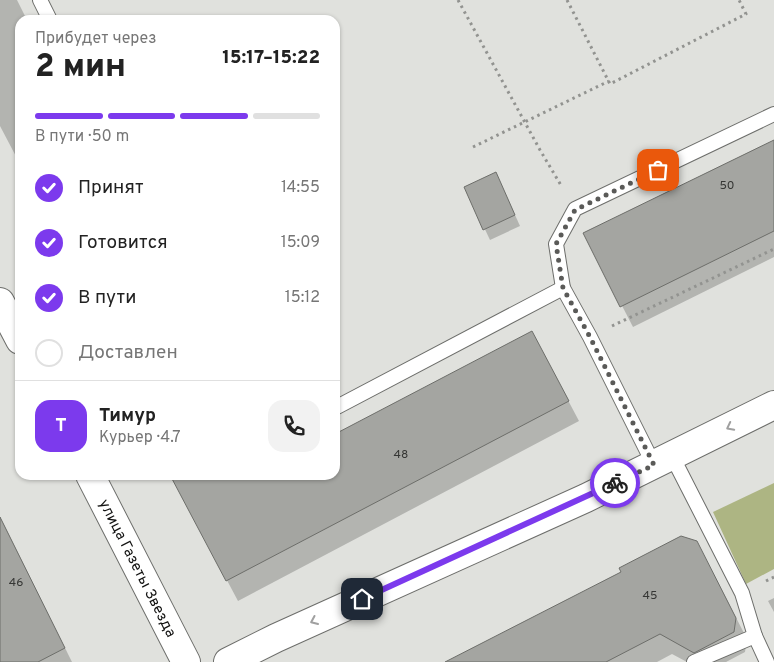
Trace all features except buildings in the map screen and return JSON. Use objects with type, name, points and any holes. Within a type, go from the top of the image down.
[{"type":"street","points":[[0,302],[15,330]]},
{"type":"street","points":[[228,662],[276,638],[663,460],[774,405]]},
{"type":"street","name":"улица Газеты Звезда","points":[[93,480],[186,662]]},
{"type":"lane","points":[[40,0],[48,15]]},
{"type":"lane","points":[[767,662],[755,636],[742,593],[590,337],[563,288],[556,244],[575,210],[774,114]]},
{"type":"lane","points":[[340,405],[563,288]]},
{"type":"lane","points":[[694,662],[755,636]]},
{"type":"path","points":[[458,0],[524,122],[575,210]]},
{"type":"path","points":[[567,0],[610,84],[746,14],[739,0]]},
{"type":"path","points":[[473,147],[609,81]]},
{"type":"path","points":[[590,337],[774,249]]},
{"type":"green space","points":[[774,483],[774,569],[746,584],[713,512]]},
{"type":"way so far","points":[[615,483],[654,465],[620,395],[563,288],[556,244],[575,210],[658,170]]},
{"type":"route","points":[[362,599],[586,498],[615,483]]}]
